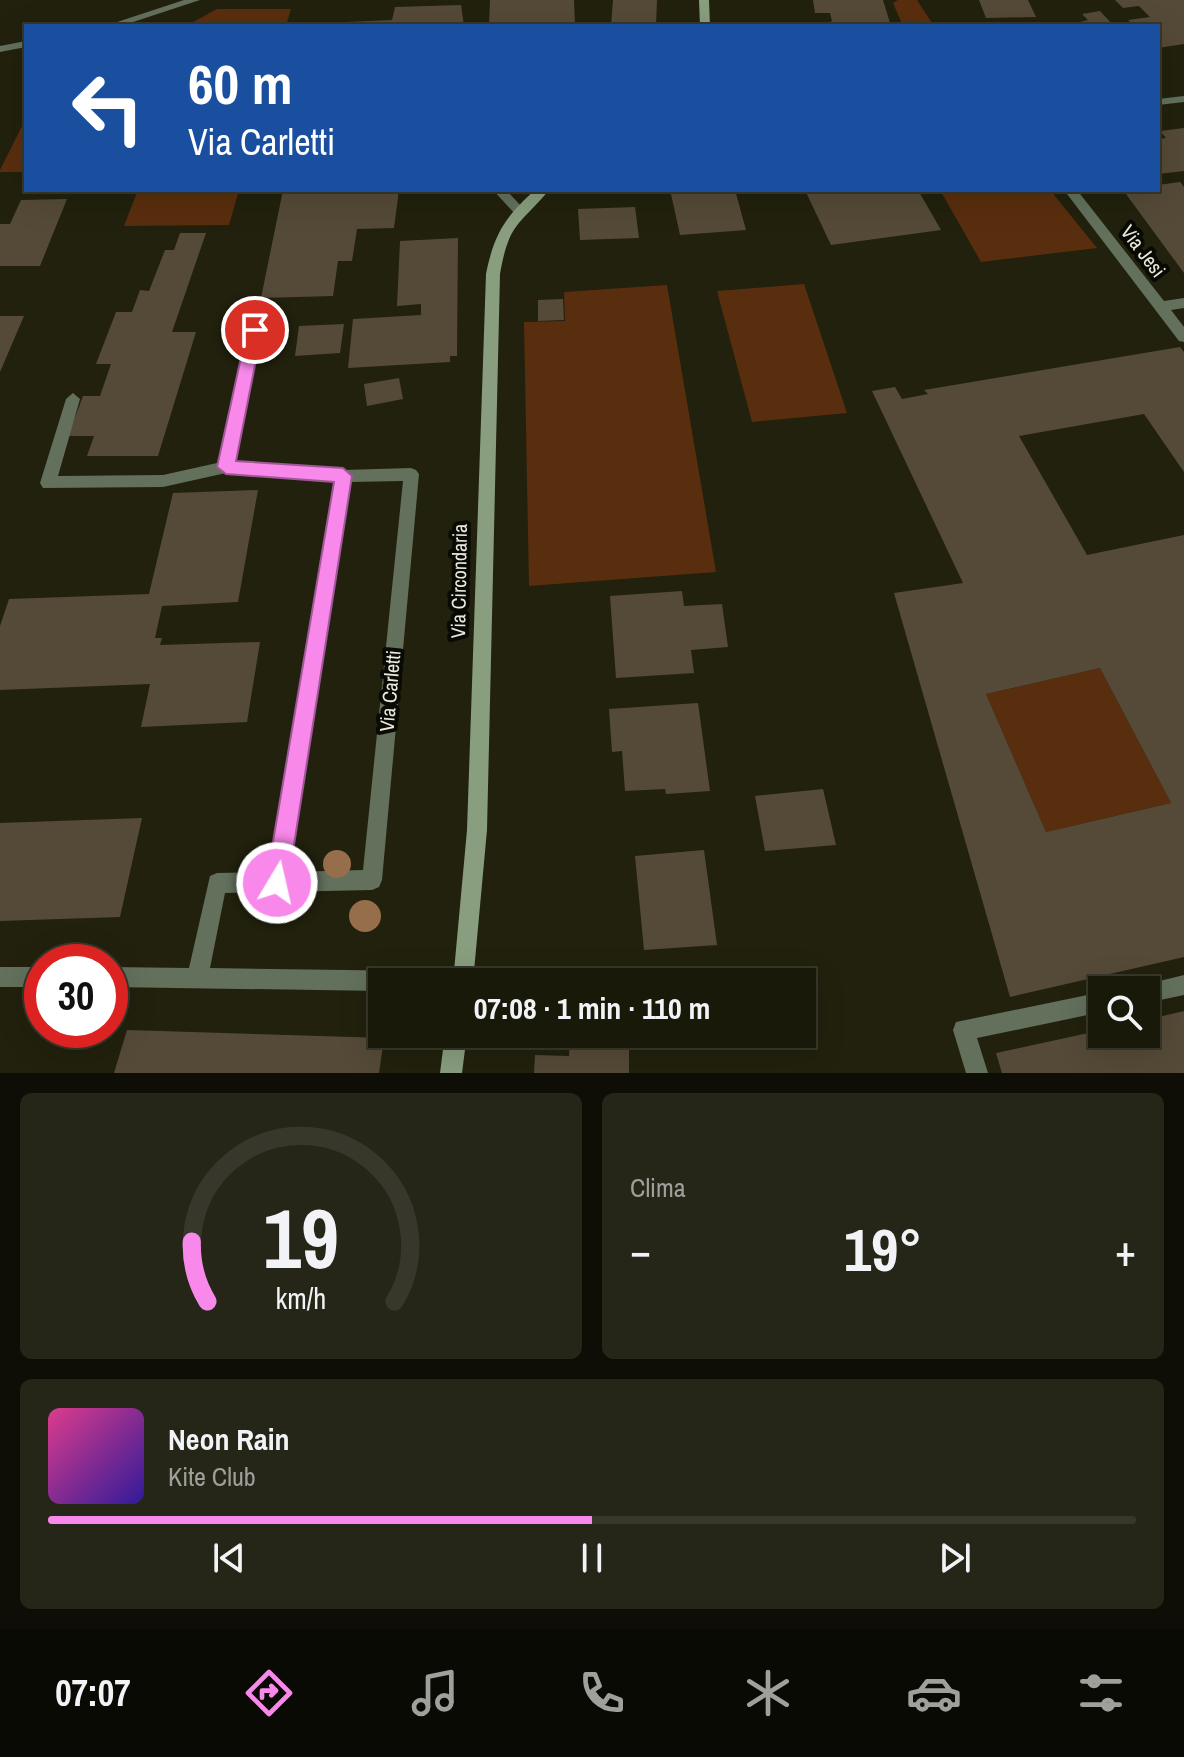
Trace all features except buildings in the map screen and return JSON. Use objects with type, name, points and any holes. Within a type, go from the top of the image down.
[{"type":"main road","points":[[704,0],[705,24]]},
{"type":"main road","name":"Via Circondaria","points":[[464,968],[477,830],[492,282],[498,243],[505,226],[543,192]]},
{"type":"main road","points":[[451,1073],[454,1048]]},
{"type":"street","points":[[117,24],[195,0]]},
{"type":"street","points":[[0,49],[24,44]]},
{"type":"street","points":[[1160,102],[1184,99]]},
{"type":"street","points":[[501,192],[519,211]]},
{"type":"street","name":"Via Jesi","points":[[1072,192],[1184,337]]},
{"type":"street","points":[[1160,307],[1184,303]]},
{"type":"street","points":[[226,467],[255,330]]},
{"type":"street","name":"Via Carletti","points":[[73,399],[48,483],[163,481],[226,467],[343,476],[411,474],[372,880],[217,883],[197,979]]},
{"type":"street","points":[[277,883],[343,476]]},
{"type":"street","points":[[0,977],[24,977]]},
{"type":"street","points":[[128,977],[368,981]]},
{"type":"street","points":[[1160,990],[1184,985]]},
{"type":"street","points":[[977,1073],[964,1030],[1088,1005]]},
{"type":"shaded area","points":[[917,0],[933,24],[902,24],[893,3]]},
{"type":"shaded area","points":[[217,9],[291,9],[287,24],[190,24]]},
{"type":"shaded area","points":[[24,122],[24,172],[0,170]]},
{"type":"shaded area","points":[[137,192],[238,192],[229,225],[124,226]]},
{"type":"shaded area","points":[[941,192],[1052,192],[1097,248],[981,262]]},
{"type":"shaded area","points":[[804,284],[847,413],[752,422],[717,291]]},
{"type":"shaded area","points":[[667,285],[716,572],[529,586],[524,322],[565,321],[564,292]]},
{"type":"shaded area","points":[[1100,668],[1171,803],[1046,832],[986,694]]},
{"type":"route","points":[[255,330],[226,467],[343,476],[277,883]]}]
